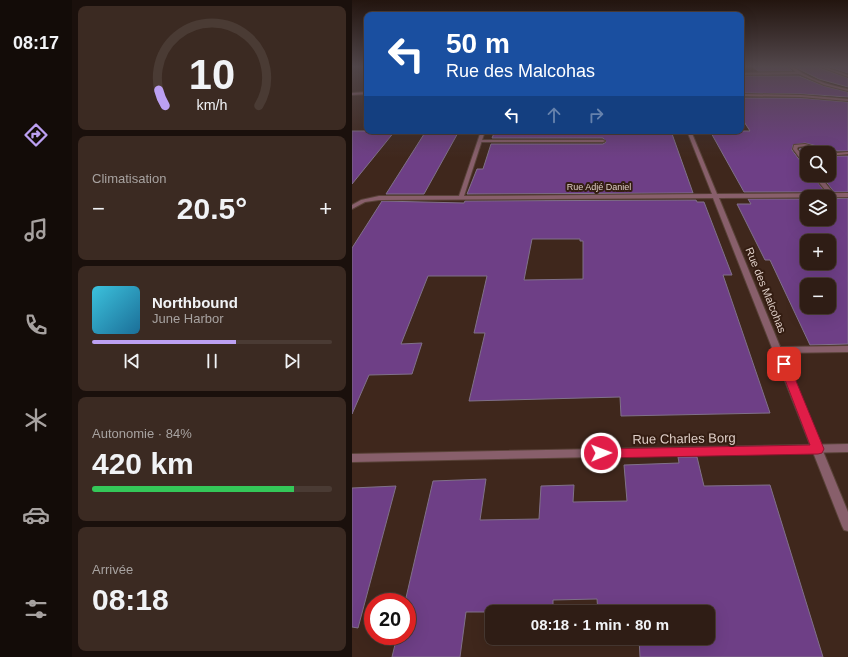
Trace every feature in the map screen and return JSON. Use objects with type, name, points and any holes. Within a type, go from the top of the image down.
[{"type":"street","points":[[809,97],[848,100]]},
{"type":"street","points":[[461,197],[482,134]]},
{"type":"street","name":"Rue des Malcohas","points":[[690,134],[848,526]]},
{"type":"street","points":[[480,141],[603,141]]},
{"type":"street","points":[[800,155],[795,149],[796,146],[808,146]]},
{"type":"street","points":[[836,154],[848,153]]},
{"type":"street","points":[[822,182],[828,190]]},
{"type":"street","name":"Rue Adjé Daniel","points":[[352,208],[363,201],[379,198],[800,195]]},
{"type":"street","name":"Rue Adjé Daniel","points":[[836,195],[848,195]]},
{"type":"street","points":[[778,350],[848,350]]},
{"type":"street","name":"Rue Charles Borg","points":[[352,458],[848,448]]},
{"type":"building","points":[[744,98],[801,98],[848,102],[848,151],[836,151],[836,146],[817,146],[805,143],[793,145],[792,150],[800,161],[800,182],[817,182],[823,190],[800,190],[800,192],[744,192],[712,134],[744,134],[744,131],[750,131],[744,122]]},
{"type":"building","points":[[352,131],[364,131],[364,134],[393,134],[352,184]]},
{"type":"building","points":[[424,134],[457,134],[424,194],[386,194]]},
{"type":"building","points":[[494,134],[672,134],[693,193],[467,194],[477,169],[483,169],[491,144],[603,144],[606,142],[603,138],[492,138]]},
{"type":"building","points":[[836,156],[848,156],[848,192],[836,192],[836,190],[832,190],[826,182],[836,182]]},
{"type":"building","points":[[848,198],[848,344],[810,345],[770,260],[765,260],[737,204],[751,204],[748,199],[800,199],[800,226],[836,226],[836,199]]},
{"type":"building","points":[[696,200],[697,202],[704,202],[732,275],[723,275],[770,413],[621,416],[620,397],[469,401],[485,333],[474,333],[487,276],[428,276],[401,344],[422,343],[412,374],[369,375],[352,414],[352,248],[382,201],[464,203],[465,201]],"holes":[[[532,239],[580,239],[580,241],[583,241],[583,279],[524,280]]]},
{"type":"building","points":[[678,457],[697,457],[704,486],[770,485],[823,657],[640,657],[639,645],[715,645],[715,605],[597,605],[597,599],[553,600],[553,605],[485,605],[485,612],[466,612],[460,657],[392,657],[395,645],[416,645],[416,593],[407,593],[433,481],[486,479],[480,520],[539,519],[541,486],[574,485],[573,502],[627,501],[624,465],[679,463]]},
{"type":"building","points":[[396,486],[367,593],[364,593],[364,606],[358,628],[352,627],[352,488]]},
{"type":"route","points":[[601,453],[818,449],[784,364]]}]
